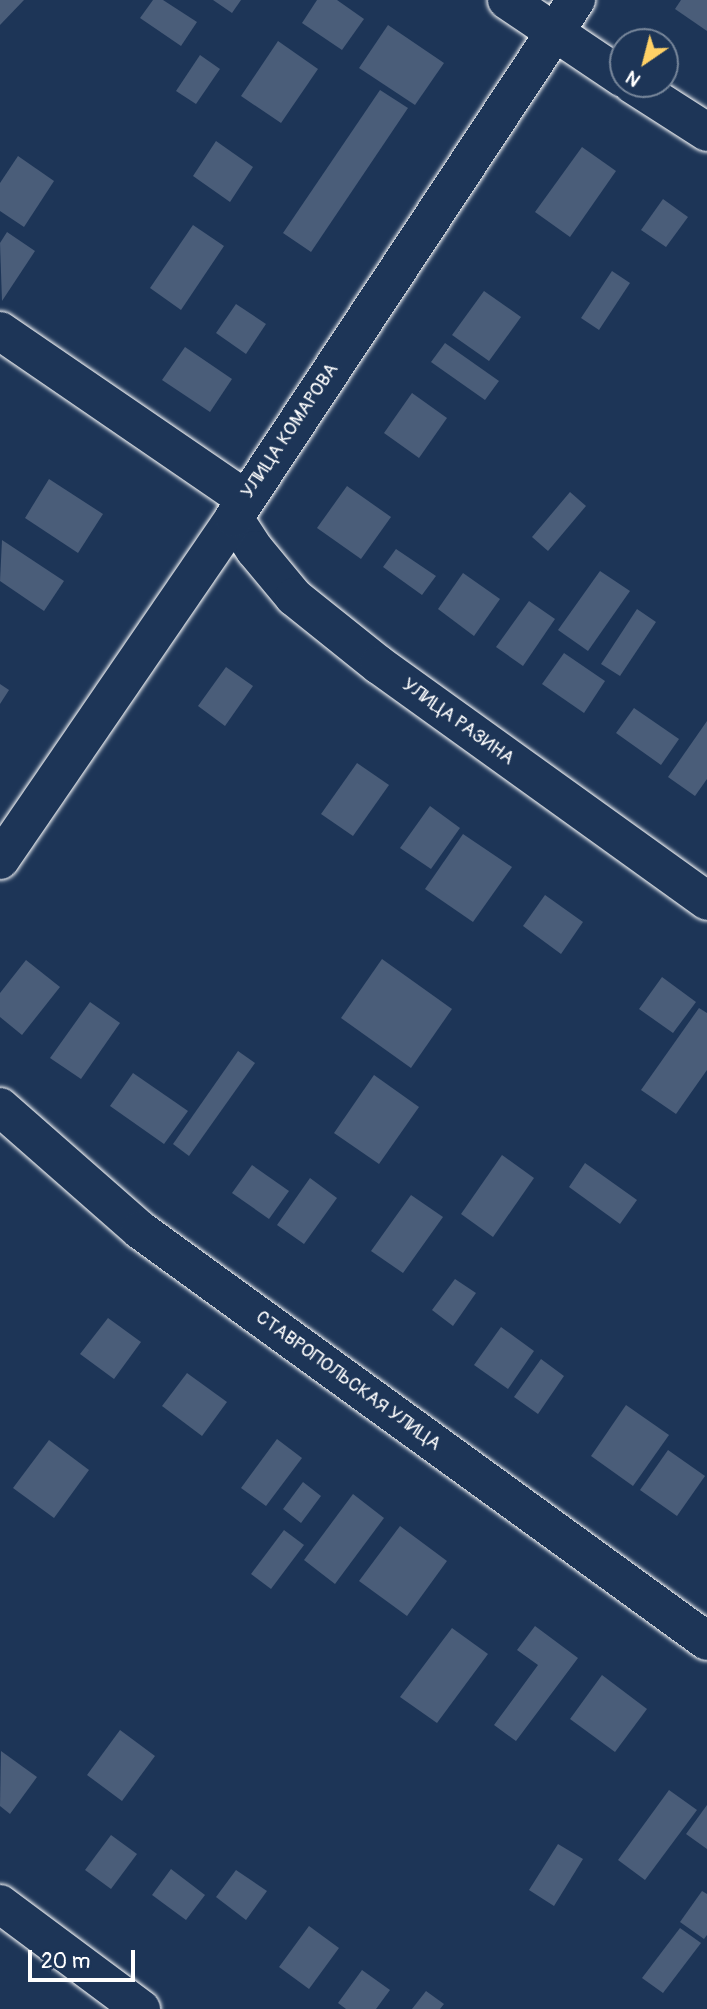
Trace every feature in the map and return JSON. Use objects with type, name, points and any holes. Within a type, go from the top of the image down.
[{"type":"street","points":[[507,0],[609,69]]},
{"type":"street","name":"УЛИЦА КОМАРОВА","points":[[0,860],[239,508],[576,0]]},
{"type":"street","points":[[654,98],[707,132]]},
{"type":"street","name":"УЛИЦА РАЗИНА","points":[[0,331],[239,508],[255,550],[294,597],[379,666],[707,901]]},
{"type":"street","name":"СТАВРОПОЛЬСКАЯ УЛИЦА","points":[[0,1107],[141,1230],[707,1641]]},
{"type":"street","points":[[0,1904],[141,2009]]},
{"type":"building","points":[[0,0],[24,0],[0,25]]},
{"type":"building","points":[[153,0],[163,0],[197,22],[181,46],[140,18]]},
{"type":"building","points":[[213,0],[241,0],[232,13]]},
{"type":"building","points":[[317,0],[337,0],[364,19],[342,50],[302,23]]},
{"type":"building","points":[[681,0],[707,0],[707,31],[675,9]]},
{"type":"building","points":[[388,25],[444,63],[415,105],[359,68]]},
{"type":"building","points":[[278,41],[318,69],[281,123],[241,96]]},
{"type":"building","points":[[200,55],[220,69],[196,104],[176,91]]},
{"type":"building","points":[[380,90],[408,108],[311,252],[283,233]]},
{"type":"building","points":[[216,141],[253,167],[230,202],[193,176]]},
{"type":"building","points":[[582,147],[616,171],[570,237],[535,212]]},
{"type":"building","points":[[18,156],[54,181],[24,227],[0,211],[0,183]]},
{"type":"building","points":[[663,199],[688,217],[666,247],[641,230]]},
{"type":"building","points":[[193,225],[224,246],[181,310],[150,288]]},
{"type":"building","points":[[7,232],[35,251],[2,301],[0,243]]},
{"type":"building","points":[[612,271],[630,283],[599,330],[581,318]]},
{"type":"building","points":[[484,291],[521,317],[489,361],[452,335]]},
{"type":"building","points":[[236,304],[266,324],[246,354],[216,333]]},
{"type":"building","points":[[445,343],[499,381],[485,400],[431,362]]},
{"type":"building","points":[[185,347],[232,379],[210,412],[162,380]]},
{"type":"building","points":[[412,393],[447,418],[419,458],[384,433]]},
{"type":"building","points":[[49,479],[103,514],[78,553],[25,518]]},
{"type":"building","points":[[347,486],[391,517],[361,559],[317,528]]},
{"type":"building","points":[[570,492],[586,506],[548,551],[532,537]]},
{"type":"building","points":[[2,540],[64,581],[44,611],[0,581]]},
{"type":"building","points":[[396,549],[436,576],[422,595],[383,567]]},
{"type":"building","points":[[600,571],[630,591],[588,651],[558,630]]},
{"type":"building","points":[[463,573],[500,599],[474,636],[438,609]]},
{"type":"building","points":[[529,601],[555,619],[523,666],[496,647]]},
{"type":"building","points":[[637,609],[656,622],[620,676],[601,664]]},
{"type":"building","points":[[564,653],[605,681],[584,713],[542,684]]},
{"type":"building","points":[[226,667],[253,686],[225,726],[198,706]]},
{"type":"building","points":[[0,684],[9,690],[0,704]]},
{"type":"building","points":[[634,708],[679,739],[661,765],[616,733]]},
{"type":"building","points":[[707,721],[707,779],[695,796],[668,777]]},
{"type":"building","points":[[357,763],[389,785],[353,836],[321,814]]},
{"type":"building","points":[[430,806],[460,828],[431,869],[400,848]]},
{"type":"building","points":[[463,834],[512,867],[473,922],[425,889]]},
{"type":"building","points":[[545,895],[583,922],[561,954],[523,926]]},
{"type":"building","points":[[382,959],[452,1009],[411,1068],[341,1018]]},
{"type":"building","points":[[26,960],[60,987],[22,1035],[0,1017],[0,993]]},
{"type":"building","points":[[662,977],[696,1002],[673,1033],[639,1009]]},
{"type":"building","points":[[90,1002],[120,1023],[81,1079],[50,1058]]},
{"type":"building","points":[[699,1008],[707,1013],[707,1070],[676,1114],[641,1090]]},
{"type":"building","points":[[238,1051],[255,1063],[189,1156],[173,1144]]},
{"type":"building","points":[[133,1073],[188,1111],[164,1144],[110,1106]]},
{"type":"building","points":[[374,1075],[419,1107],[379,1164],[334,1133]]},
{"type":"building","points":[[502,1155],[534,1178],[493,1237],[461,1214]]},
{"type":"building","points":[[585,1163],[637,1200],[620,1224],[569,1187]]},
{"type":"building","points":[[252,1165],[289,1191],[269,1219],[232,1193]]},
{"type":"building","points":[[310,1178],[337,1198],[304,1244],[277,1225]]},
{"type":"building","points":[[411,1195],[443,1217],[403,1273],[371,1251]]},
{"type":"building","points":[[455,1279],[476,1293],[453,1326],[432,1310]]},
{"type":"building","points":[[108,1318],[141,1342],[114,1379],[80,1354]]},
{"type":"building","points":[[501,1327],[534,1351],[508,1389],[474,1365]]},
{"type":"building","points":[[541,1359],[564,1376],[538,1414],[514,1397]]},
{"type":"building","points":[[187,1373],[227,1402],[202,1436],[162,1406]]},
{"type":"building","points":[[626,1405],[669,1435],[633,1486],[591,1456]]},
{"type":"building","points":[[277,1439],[302,1458],[266,1506],[241,1488]]},
{"type":"building","points":[[49,1440],[89,1470],[54,1518],[13,1488]]},
{"type":"building","points":[[668,1450],[705,1476],[677,1516],[640,1490]]},
{"type":"building","points":[[303,1482],[321,1496],[301,1523],[283,1509]]},
{"type":"building","points":[[353,1494],[384,1518],[335,1584],[304,1560]]},
{"type":"building","points":[[400,1526],[447,1561],[407,1616],[359,1581]]},
{"type":"building","points":[[284,1530],[304,1545],[271,1589],[251,1574]]},
{"type":"building","points":[[535,1626],[578,1658],[516,1741],[494,1725],[538,1665],[517,1650]]},
{"type":"building","points":[[452,1628],[488,1654],[437,1723],[400,1697]]},
{"type":"building","points":[[602,1675],[647,1709],[615,1752],[570,1719]]},
{"type":"building","points":[[120,1730],[155,1756],[122,1801],[87,1775]]},
{"type":"building","points":[[1,1751],[37,1777],[10,1814],[0,1806]]},
{"type":"building","points":[[669,1790],[697,1810],[645,1880],[618,1860]]},
{"type":"building","points":[[707,1805],[707,1849],[686,1834]]},
{"type":"building","points":[[111,1835],[137,1854],[111,1889],[85,1870]]},
{"type":"building","points":[[558,1844],[583,1859],[554,1906],[529,1890]]},
{"type":"building","points":[[171,1869],[205,1895],[186,1920],[152,1895]]},
{"type":"building","points":[[236,1870],[267,1891],[246,1920],[216,1897]]},
{"type":"building","points":[[702,1891],[707,1894],[707,1935],[704,1939],[680,1922]]},
{"type":"building","points":[[309,1926],[339,1948],[309,1989],[279,1967]]},
{"type":"building","points":[[680,1928],[701,1943],[663,1993],[642,1978]]},
{"type":"building","points":[[362,1970],[390,1990],[376,2009],[346,2009],[338,2003]]},
{"type":"building","points":[[426,1991],[444,2004],[440,2009],[412,2009]]}]
